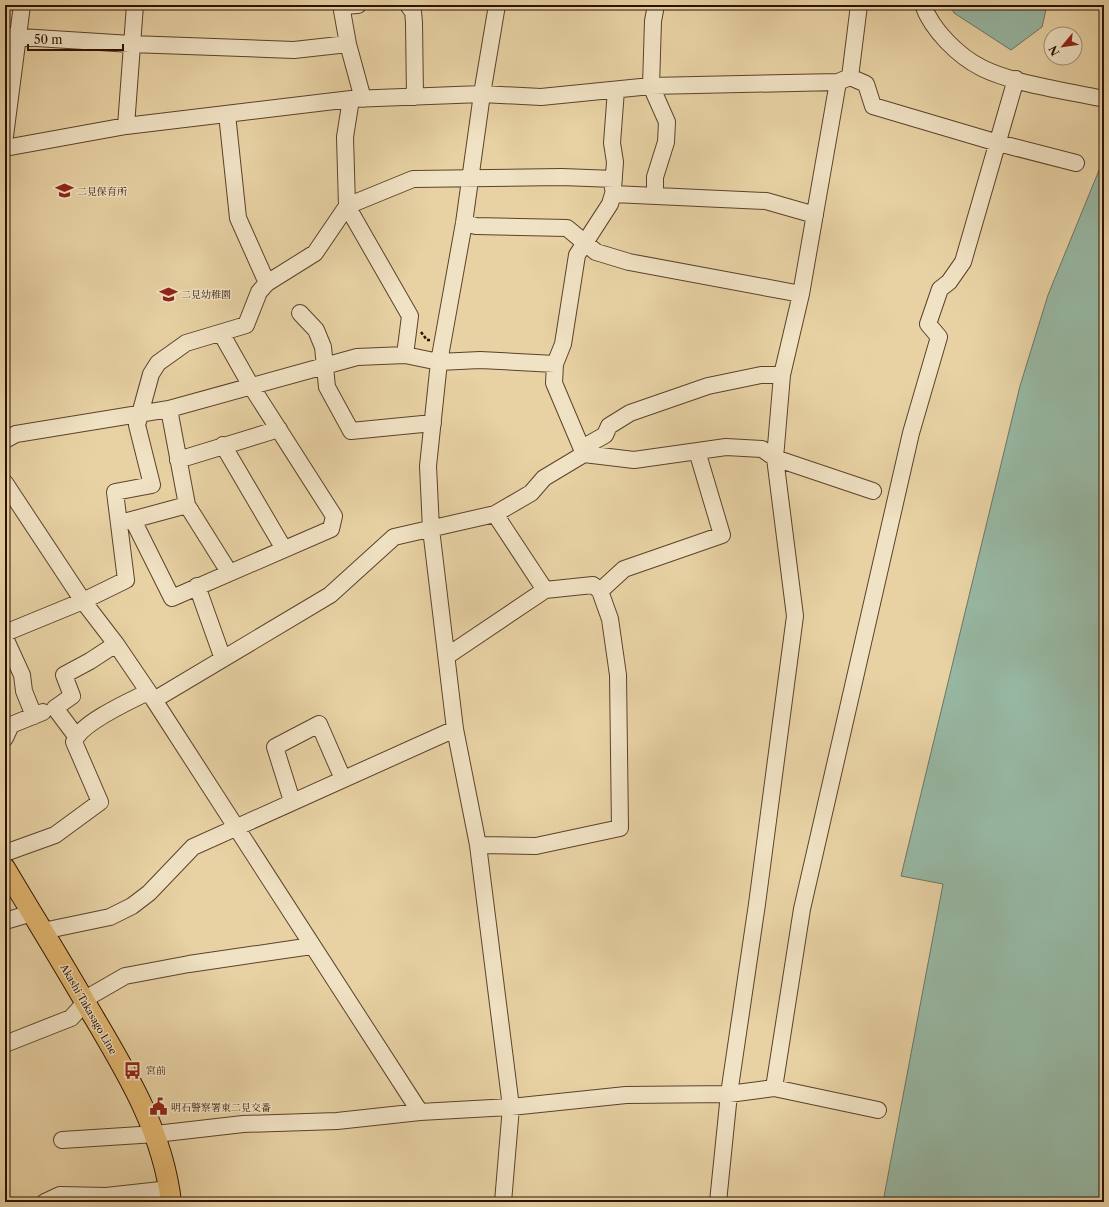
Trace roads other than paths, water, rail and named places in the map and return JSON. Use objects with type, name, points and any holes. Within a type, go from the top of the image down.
[{"type":"main road","name":"Akashi Takasago Line","points":[[5,868],[86,1003],[140,1098],[156,1134],[170,1196]]},
{"type":"street","points":[[5,136],[12,35],[22,5]]},
{"type":"street","points":[[126,126],[135,5]]},
{"type":"street","points":[[358,5],[342,6],[357,99],[345,137],[347,206],[410,316],[405,355]]},
{"type":"street","points":[[408,5],[412,12],[414,22],[415,97]]},
{"type":"street","points":[[497,5],[482,94],[464,223],[439,362],[428,466],[431,529],[455,729],[478,845],[511,1107],[503,1202]]},
{"type":"street","points":[[655,196],[655,176],[666,142],[667,122],[651,86],[653,21],[656,5]]},
{"type":"street","points":[[718,1202],[729,1094],[757,904],[795,616],[775,458],[782,375],[801,294],[815,215],[859,5]]},
{"type":"street","points":[[923,5],[927,17],[947,43],[982,68],[1016,79],[1104,99]]},
{"type":"street","points":[[12,35],[131,44],[294,50],[348,44]]},
{"type":"street","points":[[774,1088],[802,909],[911,433],[938,337],[928,324],[940,289],[949,282],[963,262],[1016,79]]},
{"type":"street","points":[[5,148],[126,126],[357,99],[482,94],[540,97],[651,86],[844,80],[866,84],[874,106],[998,143],[1076,163]]},
{"type":"street","points":[[583,451],[554,383],[555,364],[563,344],[577,256],[610,204],[615,162],[612,143],[616,90]]},
{"type":"street","points":[[227,114],[238,218],[266,283]]},
{"type":"street","points":[[221,333],[252,386],[334,516],[331,528],[172,598],[126,522],[115,492],[152,485],[137,425],[151,374],[158,363],[186,343],[246,325],[259,292],[266,283],[315,252],[347,206],[413,179],[562,177],[655,196],[766,200],[815,215]]},
{"type":"street","points":[[464,223],[476,226],[566,228],[596,252],[629,262],[801,294]]},
{"type":"street","points":[[300,313],[316,330],[323,347],[327,387],[351,431],[433,423]]},
{"type":"street","points":[[5,440],[16,434],[169,410],[357,357],[405,355],[439,362],[480,360],[555,364]]},
{"type":"street","points":[[5,853],[55,835],[100,802],[74,742],[76,736],[94,721],[116,707],[151,696],[223,659],[330,595],[394,537],[495,514],[531,493],[544,478],[605,434],[609,426],[630,413],[708,386],[761,375],[782,375]]},
{"type":"street","points":[[169,410],[187,505],[229,572]]},
{"type":"street","points":[[178,460],[279,429]]},
{"type":"street","points":[[223,445],[284,549]]},
{"type":"street","points":[[583,451],[634,460],[726,447],[762,450],[775,458],[873,491]]},
{"type":"street","points":[[600,591],[624,569],[722,535],[697,451]]},
{"type":"street","points":[[5,483],[83,601],[116,644],[151,696],[420,1112]]},
{"type":"street","points":[[126,522],[187,505]]},
{"type":"street","points":[[495,514],[545,590]]},
{"type":"street","points":[[34,716],[24,691],[22,675],[5,638],[126,580],[126,522]]},
{"type":"street","points":[[447,656],[545,590],[593,585],[600,591],[610,619],[618,675],[620,828],[536,846],[478,845]]},
{"type":"street","points":[[197,586],[223,659]]},
{"type":"street","points":[[5,738],[11,725],[55,708],[72,696],[64,675],[90,661],[116,644]]},
{"type":"street","points":[[55,708],[76,736]]},
{"type":"street","points":[[292,801],[274,747],[319,724],[343,779]]},
{"type":"street","points":[[43,931],[110,917],[132,906],[149,893],[193,847],[292,801],[455,729]]},
{"type":"street","points":[[5,921],[32,913]]},
{"type":"street","points":[[5,1044],[72,1018],[92,995],[125,976],[190,964],[312,946]]},
{"type":"street","points":[[62,1140],[156,1134],[244,1124],[337,1121],[420,1112],[511,1107],[626,1095],[729,1094],[774,1088],[878,1110]]},
{"type":"street","points":[[44,1202],[60,1195],[170,1196]]},
{"type":"place","name":"二見保育所","points":[[64,191]]},
{"type":"place","name":"二見幼稚園","points":[[168,294]]},
{"type":"place","name":"宮前","points":[[133,1070]]},
{"type":"place","name":"明石警察署東二見交番","points":[[158,1107]]}]
